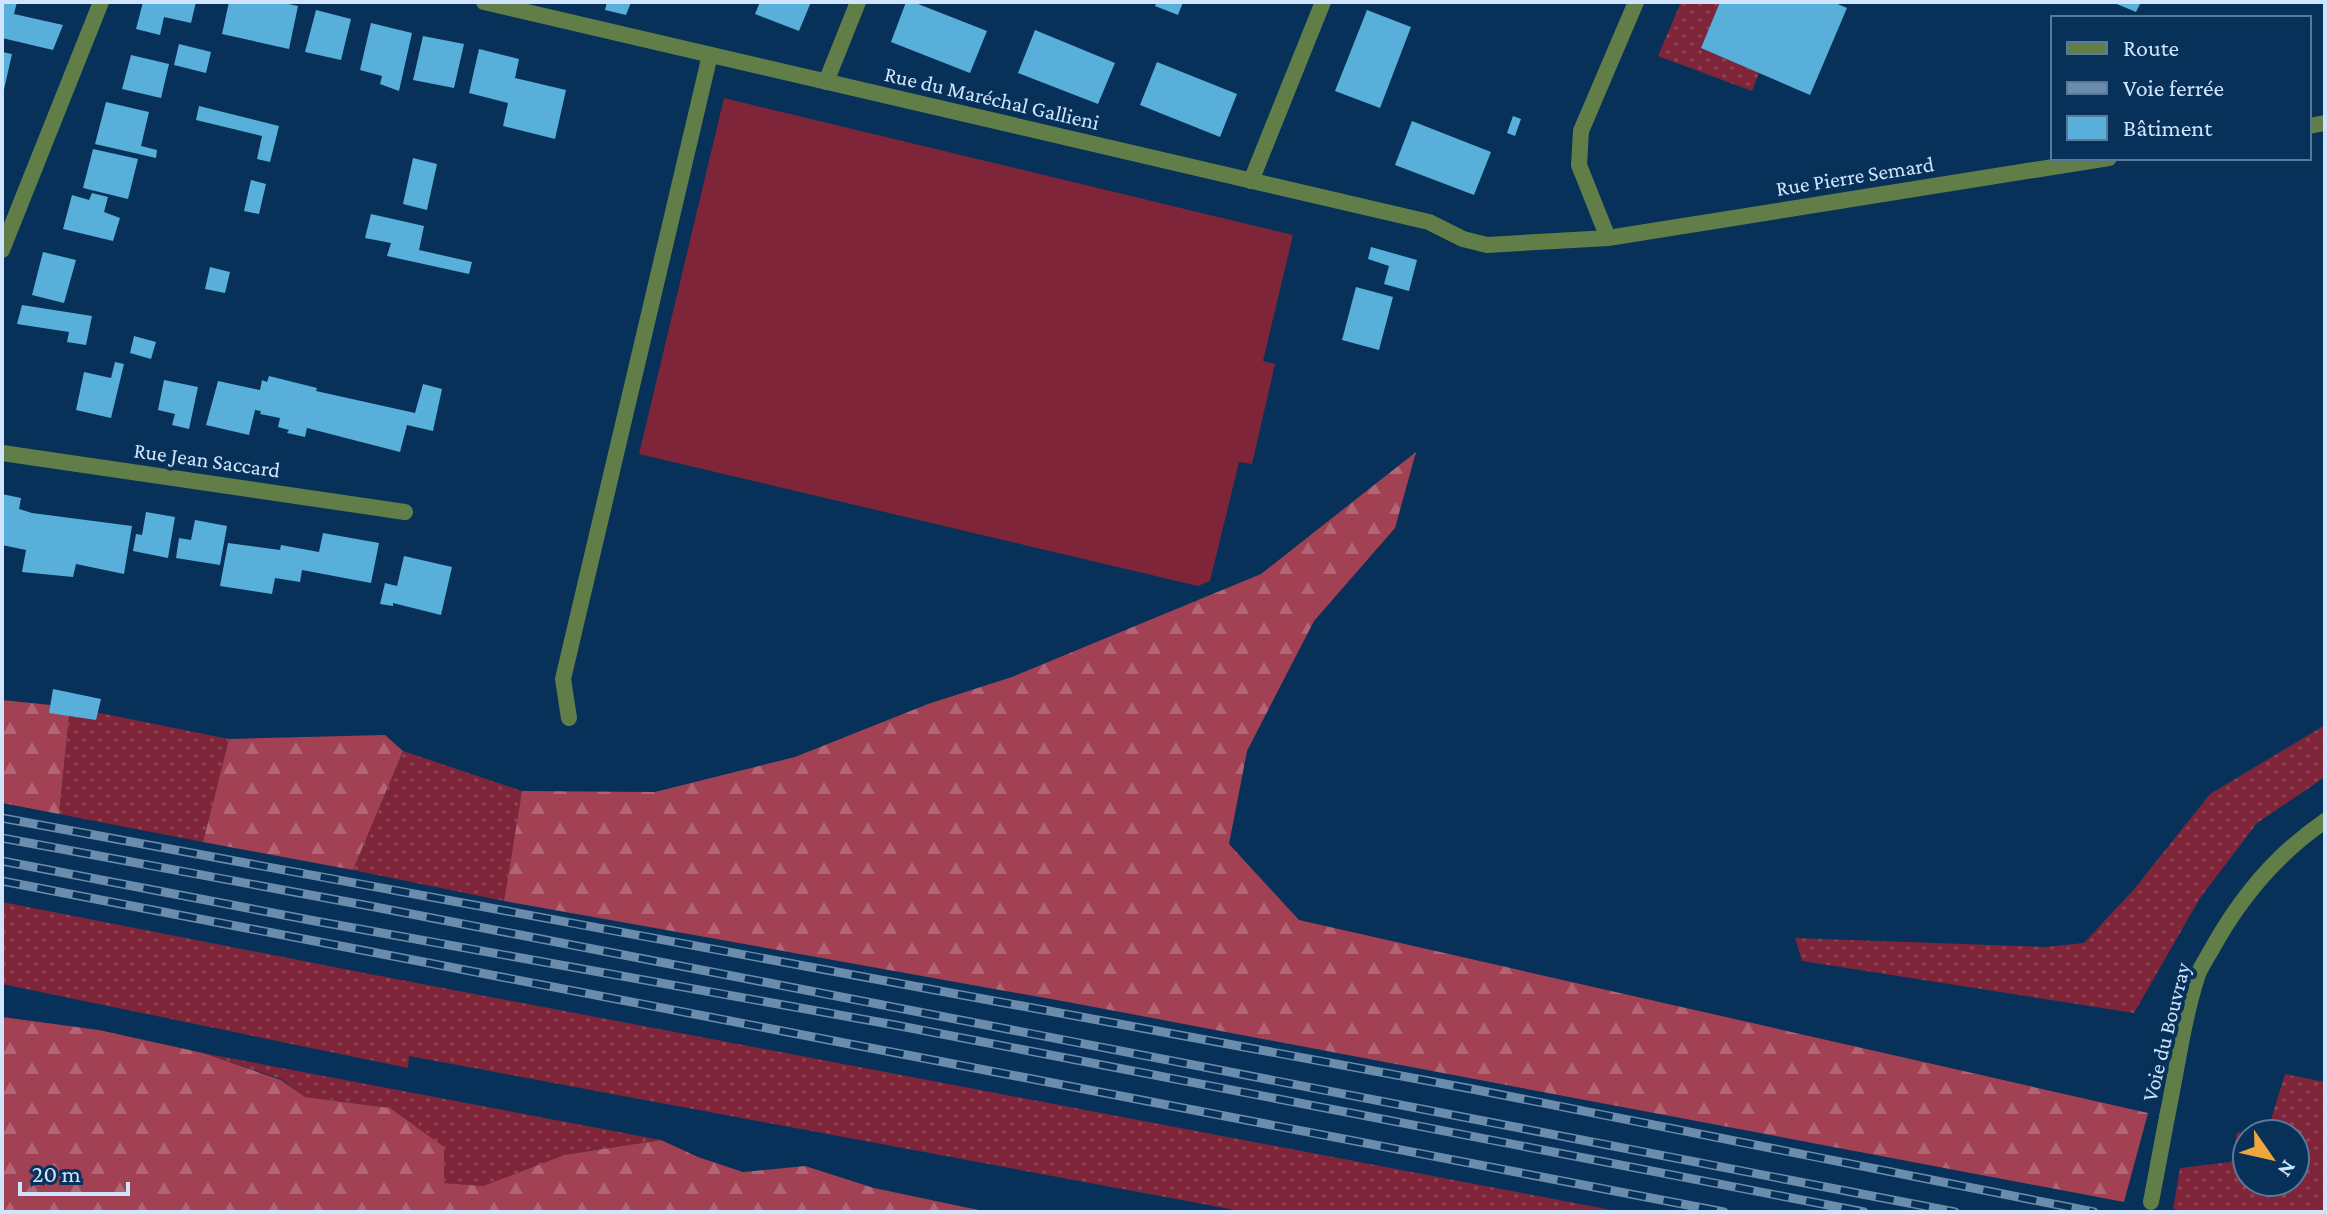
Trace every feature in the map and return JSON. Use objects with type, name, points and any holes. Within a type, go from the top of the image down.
[{"type":"street","points":[[2,250],[101,2]]},
{"type":"street","name":"Rue du Maréchal Gallieni","points":[[484,2],[1429,222],[1463,239],[1487,245]]},
{"type":"street","points":[[826,82],[858,2]]},
{"type":"street","points":[[1251,181],[1323,2]]},
{"type":"street","points":[[1608,238],[1579,165],[1581,131],[1636,2]]},
{"type":"street","points":[[569,718],[563,679],[710,55]]},
{"type":"street","name":"Rue Pierre Semard","points":[[1487,245],[1608,238],[2096,160]]},
{"type":"street","name":"Rue Jean Saccard","points":[[2,453],[405,512]]},
{"type":"street","name":"Voie du Bouvray","points":[[2151,1202],[2199,971],[2224,926],[2253,885],[2299,839],[2325,821]]},
{"type":"shaded area","points":[[1681,2],[1720,2],[1701,48],[1759,73],[1752,91],[1658,56]]},
{"type":"shaded area","points":[[724,98],[1293,235],[1263,361],[1275,364],[1252,464],[1239,462],[1210,581],[1198,586],[639,454]]},
{"type":"shaded area","points":[[70,707],[229,739],[203,842],[59,814]]},
{"type":"shaded area","points":[[2325,725],[2325,777],[2257,823],[2200,898],[2134,1013],[1802,961],[1795,938],[2045,947],[2084,943],[2135,888],[2210,794]]},
{"type":"shaded area","points":[[403,751],[522,791],[504,901],[353,870]]},
{"type":"shaded area","points":[[2,902],[1622,1212],[1246,1212],[409,1056],[408,1068],[2,984]]},
{"type":"shaded area","points":[[203,1053],[661,1140],[564,1155],[483,1186],[443,1183],[390,1108],[305,1097],[281,1079]]},
{"type":"shaded area","points":[[2285,1074],[2325,1082],[2325,1212],[2191,1212],[2173,1209],[2180,1168],[2231,1162],[2231,1198],[2311,1198],[2311,1118],[2271,1118]]},
{"type":"green space","points":[[1416,452],[1395,528],[1314,621],[1247,751],[1229,844],[1299,920],[2148,1113],[2124,1202],[1073,1003],[504,901],[522,791],[655,792],[795,757],[928,704],[1012,677],[1261,574]]},
{"type":"green space","points":[[2,700],[70,707],[59,814],[2,803]]},
{"type":"green space","points":[[385,735],[403,751],[353,870],[203,842],[229,739]]},
{"type":"green space","points":[[2,1017],[99,1030],[203,1053],[281,1080],[305,1097],[390,1108],[444,1147],[444,1183],[483,1186],[564,1155],[661,1140],[743,1172],[805,1166],[874,1188],[988,1212],[2,1212]]},
{"type":"building","points":[[2,2],[17,2],[14,14],[63,25],[53,50],[2,38]]},
{"type":"building","points":[[143,2],[196,2],[191,23],[164,17],[160,35],[136,29]]},
{"type":"building","points":[[229,2],[279,2],[298,6],[289,49],[222,34]]},
{"type":"building","points":[[607,2],[631,2],[626,15],[605,10]]},
{"type":"building","points":[[760,2],[811,2],[799,31],[755,14]]},
{"type":"building","points":[[906,2],[987,31],[970,73],[891,42]]},
{"type":"building","points":[[1157,2],[1183,2],[1178,15],[1155,6]]},
{"type":"building","points":[[1720,2],[1833,2],[1847,8],[1810,95],[1701,48]]},
{"type":"building","points":[[2112,2],[2141,2],[2136,12]]},
{"type":"building","points":[[316,10],[351,19],[341,60],[305,52]]},
{"type":"building","points":[[1367,10],[1411,27],[1380,108],[1335,91]]},
{"type":"building","points":[[371,23],[412,33],[399,91],[380,84],[382,76],[360,70]]},
{"type":"building","points":[[1035,30],[1115,63],[1098,104],[1018,73]]},
{"type":"building","points":[[423,36],[464,44],[454,88],[413,80]]},
{"type":"building","points":[[179,44],[211,52],[206,73],[174,65]]},
{"type":"building","points":[[479,49],[519,59],[515,78],[566,90],[555,139],[503,126],[508,103],[469,93]]},
{"type":"building","points":[[2,52],[12,54],[3,94],[2,94]]},
{"type":"building","points":[[131,55],[169,64],[161,98],[122,89]]},
{"type":"building","points":[[1157,62],[1237,94],[1220,137],[1140,105]]},
{"type":"building","points":[[106,102],[149,112],[141,146],[157,150],[156,158],[95,144]]},
{"type":"building","points":[[199,106],[279,126],[270,162],[257,159],[262,136],[196,120]]},
{"type":"building","points":[[1513,116],[1521,119],[1515,136],[1507,133]]},
{"type":"building","points":[[1412,121],[1491,152],[1474,195],[1395,165]]},
{"type":"building","points":[[93,149],[138,159],[128,199],[83,188]]},
{"type":"building","points":[[413,158],[437,164],[427,210],[403,204]]},
{"type":"building","points":[[251,180],[266,184],[259,214],[244,211]]},
{"type":"building","points":[[92,193],[108,197],[104,212],[120,218],[113,241],[63,229],[72,195],[89,200]]},
{"type":"building","points":[[371,214],[424,226],[419,250],[472,262],[469,274],[387,256],[391,243],[365,238]]},
{"type":"building","points":[[1371,247],[1417,260],[1409,291],[1384,284],[1389,266],[1368,259]]},
{"type":"building","points":[[43,252],[76,260],[64,303],[32,295]]},
{"type":"building","points":[[210,267],[230,272],[225,293],[205,289]]},
{"type":"building","points":[[1356,287],[1393,297],[1379,350],[1342,340]]},
{"type":"building","points":[[22,305],[92,316],[86,345],[67,342],[69,332],[17,324]]},
{"type":"building","points":[[134,336],[156,342],[151,359],[130,353]]},
{"type":"building","points":[[115,362],[124,364],[111,418],[76,410],[84,372],[111,378]]},
{"type":"building","points":[[269,376],[317,388],[316,391],[415,413],[423,384],[442,389],[433,431],[407,425],[400,452],[307,428],[305,437],[287,433],[289,430],[278,427],[280,418],[255,410],[249,435],[206,425],[218,381],[260,390],[262,380],[267,382]]},
{"type":"building","points":[[164,380],[198,387],[189,429],[172,425],[175,414],[158,410]]},
{"type":"building","points":[[2,494],[21,498],[19,509],[32,513],[132,526],[124,574],[76,564],[73,577],[22,572],[26,550],[2,545]]},
{"type":"building","points":[[146,512],[175,517],[168,558],[133,551],[136,534],[142,535]]},
{"type":"building","points":[[195,520],[227,526],[220,565],[176,558],[179,538],[191,540]]},
{"type":"building","points":[[323,533],[379,543],[371,583],[302,570],[300,582],[275,578],[272,594],[220,586],[228,543],[280,550],[281,545],[319,552]]},
{"type":"building","points":[[404,556],[452,567],[441,615],[393,603],[393,606],[380,604],[385,583],[397,586]]},
{"type":"building","points":[[53,689],[101,699],[96,720],[49,713]]},
{"type":"railway","points":[[2,818],[1472,1089],[2094,1212]]},
{"type":"railway","points":[[2,838],[1955,1212]]},
{"type":"railway","points":[[2,861],[315,921],[895,1025],[1864,1212]]},
{"type":"railway","points":[[2,881],[1724,1212]]}]
